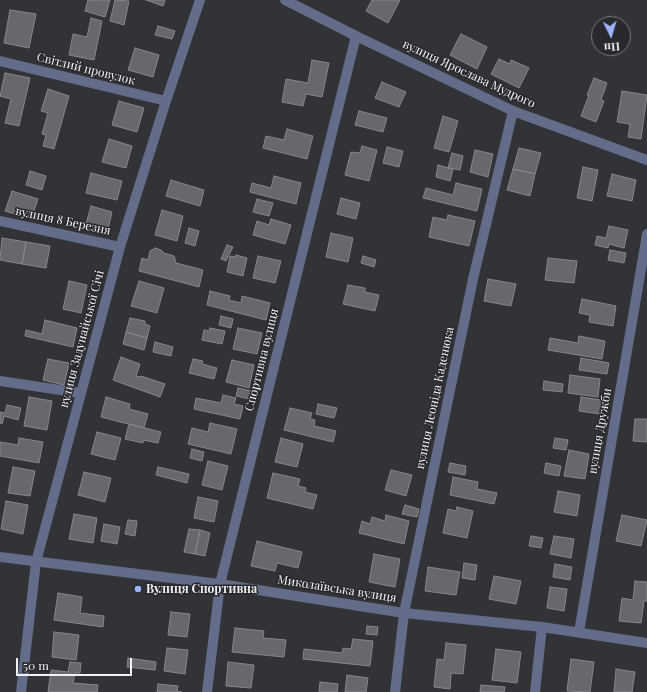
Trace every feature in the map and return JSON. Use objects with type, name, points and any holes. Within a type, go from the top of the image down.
[{"type":"street","name":"вулиця Задунайської Січі","points":[[21,692],[36,562],[120,247],[166,101],[200,0]]},
{"type":"street","name":"вулиця Ярослава Мудрого","points":[[285,0],[356,36],[513,111],[647,160]]},
{"type":"street","name":"Спортивна вулиця","points":[[208,692],[220,584],[356,36]]},
{"type":"street","name":"Світлий провулок","points":[[0,61],[166,101]]},
{"type":"street","name":"вулиця Леоніда Каденюка","points":[[395,692],[404,613],[473,279],[513,111]]},
{"type":"street","name":"вулиця 8 Березня","points":[[0,221],[120,247]]},
{"type":"street","name":"вулиця Дружби","points":[[579,632],[647,234]]},
{"type":"street","points":[[0,381],[80,393]]},
{"type":"street","name":"Миколаївська вулиця","points":[[0,556],[36,562],[220,584],[404,613],[542,627],[647,642]]},
{"type":"street","points":[[535,692],[542,627]]},
{"type":"building","points":[[88,0],[110,0],[105,17],[85,11]]},
{"type":"building","points":[[115,0],[129,1],[124,25],[110,21]]},
{"type":"building","points":[[146,0],[165,0],[163,6]]},
{"type":"building","points":[[372,0],[400,0],[388,23],[366,11]]},
{"type":"building","points":[[10,10],[36,14],[29,48],[4,43]]},
{"type":"building","points":[[91,18],[102,21],[94,60],[69,55],[73,34],[87,37]]},
{"type":"building","points":[[158,26],[175,31],[172,39],[155,35]]},
{"type":"building","points":[[461,34],[487,47],[477,69],[450,55]]},
{"type":"building","points":[[135,48],[159,55],[153,77],[128,70]]},
{"type":"building","points":[[499,59],[510,64],[511,60],[529,68],[519,88],[491,74]]},
{"type":"building","points":[[312,60],[329,63],[322,97],[306,94],[303,106],[282,102],[286,79],[308,83]]},
{"type":"building","points":[[5,73],[30,78],[19,126],[5,123],[11,99],[0,96]]},
{"type":"building","points":[[594,78],[607,83],[601,100],[604,101],[596,122],[581,116]]},
{"type":"building","points":[[382,82],[406,92],[399,107],[375,98]]},
{"type":"building","points":[[48,89],[69,96],[54,149],[43,146],[46,135],[42,134],[48,113],[41,111]]},
{"type":"building","points":[[622,91],[647,95],[641,139],[628,137],[630,124],[617,122]]},
{"type":"building","points":[[119,101],[144,108],[137,132],[112,125]]},
{"type":"building","points":[[359,111],[387,118],[383,132],[355,125]]},
{"type":"building","points":[[443,116],[458,121],[449,152],[434,148]]},
{"type":"building","points":[[287,129],[313,136],[307,159],[263,148],[266,136],[284,140]]},
{"type":"building","points":[[109,139],[132,146],[126,168],[102,162]]},
{"type":"building","points":[[362,146],[377,150],[369,181],[345,175],[351,152],[360,153]]},
{"type":"building","points":[[387,147],[403,151],[399,167],[383,163]]},
{"type":"building","points":[[519,148],[541,153],[535,174],[513,169]]},
{"type":"building","points":[[475,150],[493,154],[488,177],[470,172]]},
{"type":"building","points":[[452,153],[463,156],[460,170],[448,168]]},
{"type":"building","points":[[438,165],[453,169],[450,181],[436,177]]},
{"type":"building","points":[[583,167],[598,170],[592,201],[577,198]]},
{"type":"building","points":[[513,169],[535,174],[530,196],[507,190]]},
{"type":"building","points":[[30,171],[46,176],[42,190],[26,185]]},
{"type":"building","points":[[91,173],[122,181],[117,200],[86,193]]},
{"type":"building","points":[[612,174],[636,180],[632,201],[607,196]]},
{"type":"building","points":[[274,176],[301,183],[296,204],[250,192],[252,183],[271,188]]},
{"type":"building","points":[[171,180],[204,190],[200,206],[166,196]]},
{"type":"building","points":[[456,183],[482,189],[477,211],[423,198],[426,188],[453,195]]},
{"type":"building","points":[[12,191],[38,199],[31,219],[5,211]]},
{"type":"building","points":[[341,198],[360,203],[356,219],[337,214]]},
{"type":"building","points":[[257,199],[273,203],[269,216],[253,212]]},
{"type":"building","points":[[91,206],[112,212],[107,233],[85,228]]},
{"type":"building","points":[[162,210],[183,216],[177,241],[155,235]]},
{"type":"building","points":[[448,215],[475,221],[469,246],[429,237],[433,217],[447,220]]},
{"type":"building","points":[[271,219],[291,225],[285,244],[253,235],[257,221],[269,225]]},
{"type":"building","points":[[609,226],[628,230],[624,248],[609,244],[608,248],[595,245],[597,236],[606,238]]},
{"type":"building","points":[[189,228],[199,231],[195,246],[185,243]]},
{"type":"building","points":[[331,233],[353,238],[348,262],[326,257]]},
{"type":"building","points":[[2,238],[26,242],[22,264],[0,260]]},
{"type":"building","points":[[26,242],[50,246],[46,268],[22,264]]},
{"type":"building","points":[[227,245],[233,247],[226,261],[221,259]]},
{"type":"building","points":[[155,248],[174,256],[176,263],[203,270],[199,287],[139,271],[142,258],[148,260],[150,251]]},
{"type":"building","points":[[610,250],[626,253],[624,263],[608,260]]},
{"type":"building","points":[[236,255],[247,258],[243,276],[227,272],[230,256],[236,257]]},
{"type":"building","points":[[258,256],[281,261],[275,283],[253,278]]},
{"type":"building","points":[[363,256],[376,260],[374,267],[361,263]]},
{"type":"building","points":[[548,258],[577,261],[574,283],[545,280]]},
{"type":"building","points":[[488,279],[516,284],[511,306],[484,301]]},
{"type":"building","points":[[69,281],[87,285],[81,313],[63,309]]},
{"type":"building","points":[[139,281],[164,288],[157,313],[131,306]]},
{"type":"building","points":[[348,285],[365,288],[365,292],[379,295],[375,311],[343,304]]},
{"type":"building","points":[[210,291],[230,296],[229,300],[241,303],[242,296],[270,303],[266,320],[207,305]]},
{"type":"building","points":[[582,299],[616,306],[613,326],[589,322],[590,315],[579,313]]},
{"type":"building","points":[[221,316],[233,319],[231,328],[219,325]]},
{"type":"building","points":[[130,318],[145,321],[145,324],[150,326],[147,338],[126,332]]},
{"type":"building","points":[[45,320],[77,328],[73,347],[25,336],[26,330],[42,334]]},
{"type":"building","points":[[210,328],[225,331],[222,344],[202,340],[204,330],[209,331]]},
{"type":"building","points":[[238,328],[262,333],[257,354],[233,349]]},
{"type":"building","points":[[126,332],[147,338],[144,350],[123,344]]},
{"type":"building","points":[[579,336],[605,341],[602,359],[548,350],[550,338],[578,343]]},
{"type":"building","points":[[155,342],[173,347],[171,356],[153,352]]},
{"type":"building","points":[[121,357],[140,364],[136,376],[141,376],[165,384],[160,397],[113,380]]},
{"type":"building","points":[[581,358],[609,363],[607,374],[579,370]]},
{"type":"building","points":[[48,359],[69,363],[64,385],[43,380]]},
{"type":"building","points":[[193,359],[203,361],[202,364],[217,368],[214,379],[189,373]]},
{"type":"building","points":[[232,360],[254,365],[249,388],[226,382]]},
{"type":"building","points":[[570,375],[600,379],[598,397],[568,393]]},
{"type":"building","points":[[544,381],[563,384],[562,392],[543,390]]},
{"type":"building","points":[[238,388],[251,391],[250,399],[236,396]]},
{"type":"building","points":[[223,395],[236,398],[234,404],[243,406],[240,419],[194,409],[196,398],[221,403]]},
{"type":"building","points":[[29,397],[52,401],[47,430],[24,426]]},
{"type":"building","points":[[106,397],[130,404],[129,409],[148,414],[144,428],[101,417]]},
{"type":"building","points":[[581,397],[602,400],[600,414],[579,411]]},
{"type":"building","points":[[318,404],[337,408],[334,418],[316,414]]},
{"type":"building","points":[[7,405],[21,408],[18,420],[4,416],[2,424],[0,423],[0,412],[5,413]]},
{"type":"building","points":[[290,408],[312,413],[310,419],[315,420],[314,426],[336,431],[333,442],[284,430]]},
{"type":"building","points":[[635,419],[647,419],[647,442],[633,441]]},
{"type":"building","points":[[210,423],[237,429],[231,454],[188,444],[192,428],[208,432]]},
{"type":"building","points":[[129,424],[161,432],[158,443],[143,440],[143,443],[125,439]]},
{"type":"building","points":[[97,432],[121,438],[115,460],[91,454]]},
{"type":"building","points":[[19,438],[43,442],[39,463],[0,456],[0,442],[18,445]]},
{"type":"building","points":[[281,438],[303,444],[297,467],[275,462]]},
{"type":"building","points":[[555,438],[568,440],[566,450],[553,448]]},
{"type":"building","points":[[192,449],[204,452],[202,461],[190,458]]},
{"type":"building","points":[[569,450],[589,454],[585,479],[564,476]]},
{"type":"building","points":[[208,461],[228,466],[222,490],[202,485]]},
{"type":"building","points":[[450,463],[466,466],[465,475],[448,472]]},
{"type":"building","points":[[546,463],[561,466],[559,476],[544,473]]},
{"type":"building","points":[[13,467],[35,471],[30,496],[8,493]]},
{"type":"building","points":[[158,467],[189,474],[187,483],[156,475]]},
{"type":"building","points":[[391,470],[412,475],[406,496],[385,490]]},
{"type":"building","points":[[84,472],[111,478],[105,502],[78,495]]},
{"type":"building","points":[[273,473],[300,479],[298,486],[306,488],[305,492],[317,495],[313,509],[267,498]]},
{"type":"building","points":[[453,477],[478,482],[477,489],[497,493],[494,504],[450,495]]},
{"type":"building","points":[[558,491],[580,495],[577,516],[554,512]]},
{"type":"building","points":[[198,497],[218,501],[214,522],[194,518]]},
{"type":"building","points":[[6,501],[28,505],[23,534],[1,529]]},
{"type":"building","points":[[405,505],[419,509],[417,517],[402,514]]},
{"type":"building","points":[[457,507],[473,511],[467,538],[443,533],[448,509],[456,511]]},
{"type":"building","points":[[74,514],[97,518],[93,543],[69,539]]},
{"type":"building","points":[[386,515],[409,521],[404,544],[359,533],[362,521],[370,524],[372,517],[385,521]]},
{"type":"building","points":[[622,515],[647,520],[641,546],[616,541]]},
{"type":"building","points":[[128,520],[137,521],[135,536],[125,534]]},
{"type":"building","points":[[104,524],[120,527],[117,544],[101,541]]},
{"type":"building","points":[[189,529],[200,530],[195,554],[184,552]]},
{"type":"building","points":[[200,530],[210,533],[205,556],[195,554]]},
{"type":"building","points":[[531,536],[543,538],[541,548],[529,546]]},
{"type":"building","points":[[554,536],[574,539],[571,558],[550,554]]},
{"type":"building","points":[[257,541],[302,552],[298,568],[277,563],[275,571],[251,566]]},
{"type":"building","points":[[374,554],[400,559],[395,587],[369,582]]},
{"type":"building","points":[[464,563],[477,565],[475,580],[462,578]]},
{"type":"building","points":[[555,564],[572,567],[570,580],[553,577]]},
{"type":"building","points":[[428,567],[460,572],[456,595],[425,591]]},
{"type":"building","points":[[494,576],[521,581],[516,604],[489,599]]},
{"type":"building","points":[[635,581],[647,582],[647,601],[644,601],[641,623],[619,621],[622,598],[633,600]]},
{"type":"building","points":[[550,587],[567,589],[564,611],[547,608]]},
{"type":"building","points":[[58,593],[82,597],[80,613],[104,616],[103,627],[54,620]]},
{"type":"building","points":[[171,612],[190,614],[187,637],[168,635]]},
{"type":"building","points":[[367,626],[378,627],[377,635],[366,634]]},
{"type":"building","points":[[235,628],[264,631],[263,638],[286,640],[284,657],[232,652]]},
{"type":"building","points":[[54,632],[79,635],[76,660],[52,657]]},
{"type":"building","points":[[353,639],[373,641],[370,666],[303,659],[304,649],[342,653],[343,648],[351,649]]},
{"type":"building","points":[[446,643],[466,645],[463,674],[451,673],[450,689],[434,687],[437,659],[444,660]]},
{"type":"building","points":[[167,648],[188,650],[185,674],[164,671]]},
{"type":"building","points":[[496,649],[521,652],[517,683],[492,680]]},
{"type":"building","points":[[128,658],[156,662],[155,670],[127,667]]},
{"type":"building","points":[[571,659],[594,662],[590,692],[567,691]]},
{"type":"building","points":[[70,662],[81,663],[80,673],[75,673],[73,683],[98,685],[97,692],[48,692],[51,670],[68,672]]},
{"type":"building","points":[[228,662],[254,665],[251,688],[226,686]]},
{"type":"building","points":[[616,669],[635,672],[632,692],[614,692]]},
{"type":"building","points":[[347,675],[368,678],[366,692],[345,692]]},
{"type":"building","points":[[320,682],[338,684],[337,692],[319,692]]},
{"type":"building","points":[[158,684],[178,686],[177,691],[182,692],[157,692]]},
{"type":"building","points":[[481,685],[505,687],[504,692],[480,692]]},
{"type":"place","name":"Вулиця Спортивна","points":[[138,589]]}]
